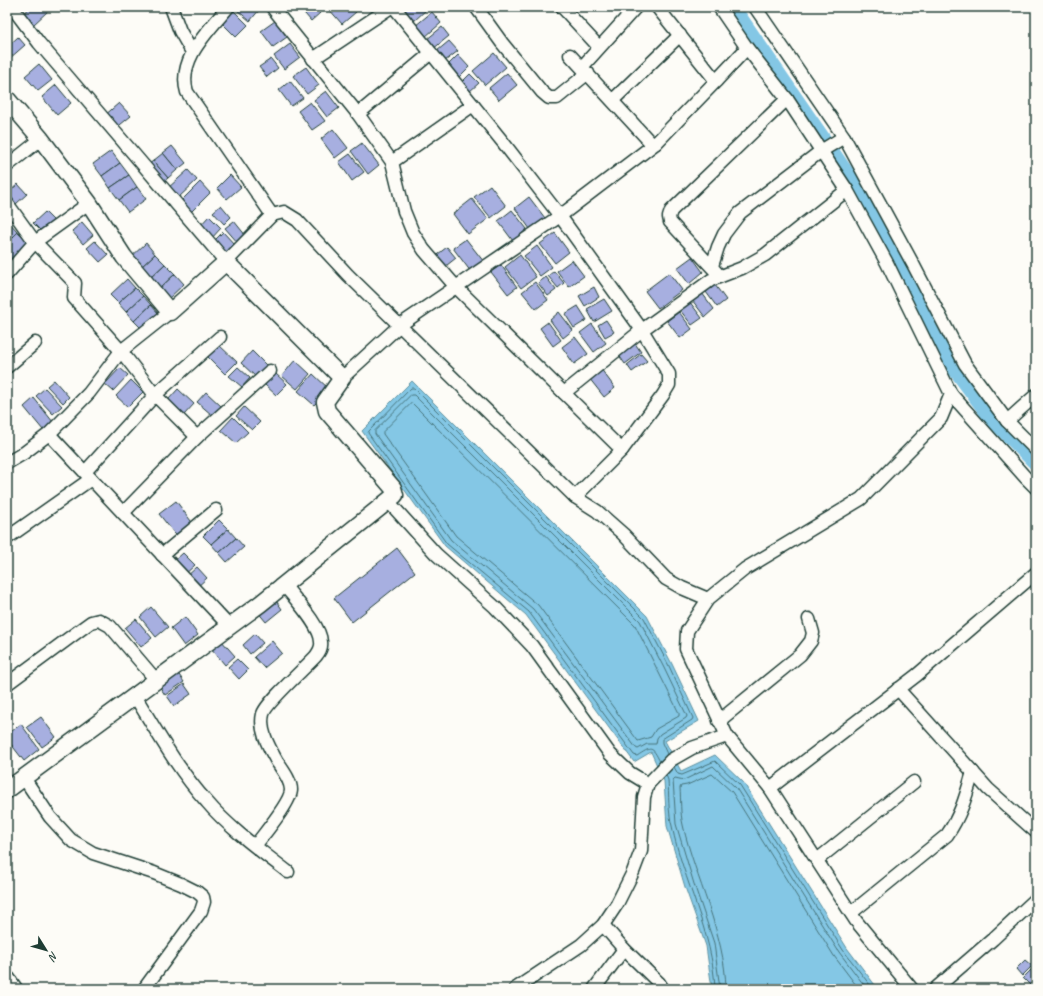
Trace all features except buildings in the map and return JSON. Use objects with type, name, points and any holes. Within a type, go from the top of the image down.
[{"type":"main road","points":[[7,99],[41,139],[89,203],[124,257],[170,312],[226,262],[342,378],[324,402],[327,411],[393,488],[395,495],[284,585],[7,790]]},
{"type":"main road","points":[[7,979],[14,989]]},
{"type":"street","points":[[12,7],[39,43],[226,262],[272,215],[284,212],[297,220],[348,275],[575,497],[597,511],[623,534],[666,579],[682,588],[708,599]]},
{"type":"street","points":[[171,7],[180,31],[192,52]]},
{"type":"street","points":[[228,7],[192,52],[185,74],[184,83],[187,92],[272,215]]},
{"type":"street","points":[[272,7],[358,114],[392,162],[404,211],[413,233],[424,250],[456,287],[622,450]]},
{"type":"street","points":[[313,59],[393,7],[473,105],[560,216],[642,330],[670,374],[669,385],[663,395],[622,450],[575,497]]},
{"type":"street","points":[[476,7],[502,43],[542,92],[549,98],[557,98],[585,70],[599,47],[636,7]]},
{"type":"street","points":[[562,7],[599,47]]},
{"type":"street","points":[[657,7],[716,81]]},
{"type":"street","points":[[719,7],[746,48],[786,99],[847,190],[887,263],[951,394],[1036,488]]},
{"type":"street","points":[[755,7],[841,139],[914,266],[965,364],[1007,420],[1036,450]]},
{"type":"street","points":[[613,100],[680,35]]},
{"type":"street","points":[[342,378],[400,325],[560,216],[656,143],[746,48]]},
{"type":"street","points":[[358,114],[430,53]]},
{"type":"street","points":[[570,55],[613,100],[649,142],[656,143]]},
{"type":"street","points":[[720,276],[670,222],[669,217],[671,211],[786,99]]},
{"type":"street","points":[[392,162],[473,105]]},
{"type":"street","points":[[7,166],[41,139]]},
{"type":"street","points":[[712,266],[718,246],[724,234],[740,213],[821,150],[841,139]]},
{"type":"street","points":[[564,393],[642,330],[711,280],[742,268],[765,255],[847,190]]},
{"type":"street","points":[[7,203],[34,242],[75,284],[74,298],[121,351],[156,395],[198,437]]},
{"type":"street","points":[[7,274],[34,242],[89,203]]},
{"type":"street","points":[[7,463],[24,453],[49,434],[89,393],[121,351],[170,312]]},
{"type":"street","points":[[7,538],[88,476],[156,395],[220,337]]},
{"type":"street","points":[[7,367],[35,343]]},
{"type":"street","points":[[123,514],[198,437],[270,371]]},
{"type":"street","points":[[912,989],[851,913],[770,788],[727,736],[686,649],[687,631],[708,599],[745,570],[861,499],[941,418],[951,394]]},
{"type":"street","points":[[1007,420],[1036,395]]},
{"type":"street","points":[[49,434],[229,626]]},
{"type":"street","points":[[388,501],[436,554],[495,607],[532,646],[610,754],[630,773],[648,784]]},
{"type":"street","points":[[162,555],[216,510]]},
{"type":"street","points":[[770,788],[898,689],[966,634],[1036,573]]},
{"type":"street","points":[[255,846],[288,800],[291,790],[289,782],[274,756],[262,730],[263,714],[271,702],[321,650],[320,635],[316,626],[284,585]]},
{"type":"street","points":[[720,720],[800,655],[811,641],[813,633],[809,618]]},
{"type":"street","points":[[7,684],[91,622],[99,620],[110,626],[156,680]]},
{"type":"street","points":[[898,689],[988,789],[1036,832]]},
{"type":"street","points":[[135,696],[181,769],[207,803],[255,846],[288,872]]},
{"type":"street","points":[[515,989],[580,945],[603,925],[617,904],[633,872],[641,851],[644,797],[648,784],[671,760],[692,748],[727,736]]},
{"type":"street","points":[[851,913],[947,835],[955,824],[962,810],[973,772]]},
{"type":"street","points":[[24,778],[50,817],[71,840],[93,853],[181,884],[197,892],[203,897],[204,902],[201,911],[144,989]]},
{"type":"street","points":[[816,860],[914,782]]},
{"type":"street","points":[[935,989],[993,939],[1036,899]]},
{"type":"street","points":[[603,925],[663,989]]},
{"type":"street","points":[[594,989],[624,949]]},
{"type":"water","points":[[412,381],[647,616],[699,721],[665,741],[681,771],[715,755],[743,782],[847,948],[878,989],[712,989],[706,946],[685,887],[667,826],[664,781],[651,752],[634,762],[526,615],[445,546],[362,431]]},
{"type":"waterway","points":[[734,7],[863,195],[955,371],[989,417],[1036,465]]}]
